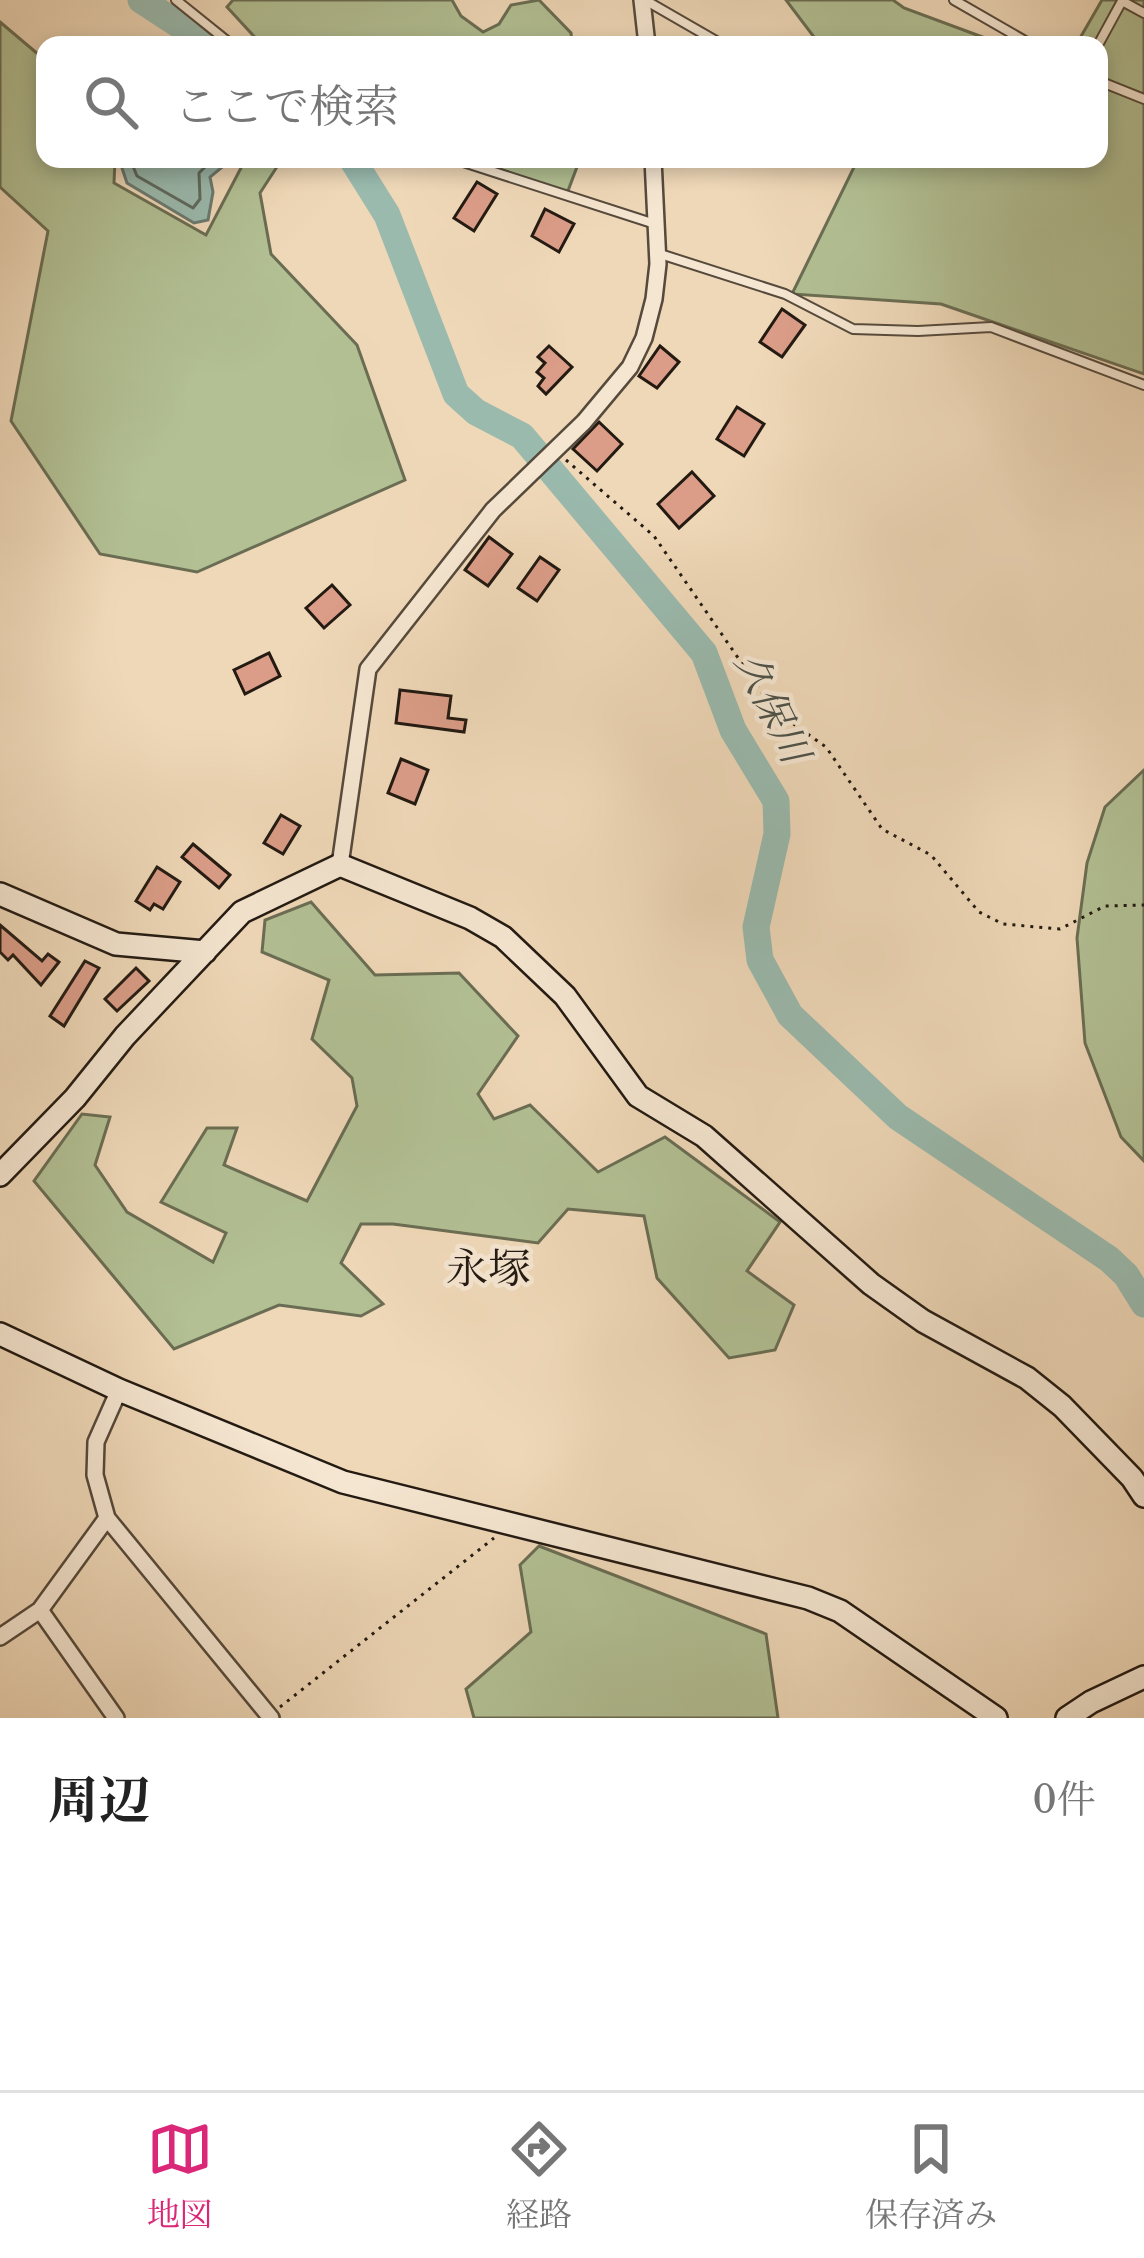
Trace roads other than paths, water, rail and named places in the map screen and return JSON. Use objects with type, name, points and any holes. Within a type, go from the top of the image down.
[{"type":"street","points":[[644,0],[646,36]]},
{"type":"street","points":[[340,865],[368,669],[493,510],[555,451],[630,367],[654,299],[653,168]]},
{"type":"street","points":[[0,1175],[76,1098],[125,1036],[242,912],[340,865],[451,910],[502,937],[565,996],[638,1096],[704,1136],[872,1283],[923,1321],[1028,1378],[1062,1406],[1144,1496]]},
{"type":"street","points":[[0,894],[116,944],[205,952]]},
{"type":"street","points":[[0,1334],[119,1390],[343,1482],[808,1598],[840,1611],[996,1718]]},
{"type":"street","points":[[119,1390],[96,1442],[95,1475],[107,1518],[268,1717]]},
{"type":"street","points":[[0,1637],[40,1610],[107,1518]]},
{"type":"street","points":[[40,1610],[116,1718]]},
{"type":"street","points":[[1067,1718],[1144,1676]]},
{"type":"lane","points":[[176,0],[221,36]]},
{"type":"lane","points":[[644,0],[707,36]]},
{"type":"lane","points":[[954,0],[1016,36]]},
{"type":"lane","points":[[1103,36],[1122,1],[1144,13]]},
{"type":"lane","points":[[1108,85],[1144,99]]},
{"type":"lane","points":[[482,168],[656,224]]},
{"type":"lane","points":[[657,253],[785,294],[853,329],[991,327],[1144,385]]},
{"type":"water","points":[[122,168],[221,168],[210,177],[213,192],[208,220],[194,223],[127,183]]},
{"type":"waterway","name":"久保川","points":[[141,0],[196,36]]},
{"type":"waterway","name":"久保川","points":[[358,168],[387,215],[456,394],[476,412],[522,436],[704,653],[733,730],[776,801],[777,834],[756,927],[760,960],[790,1015],[898,1117],[1109,1259],[1144,1304]]},
{"type":"district","name":"永塚","points":[[488,1268]]}]
